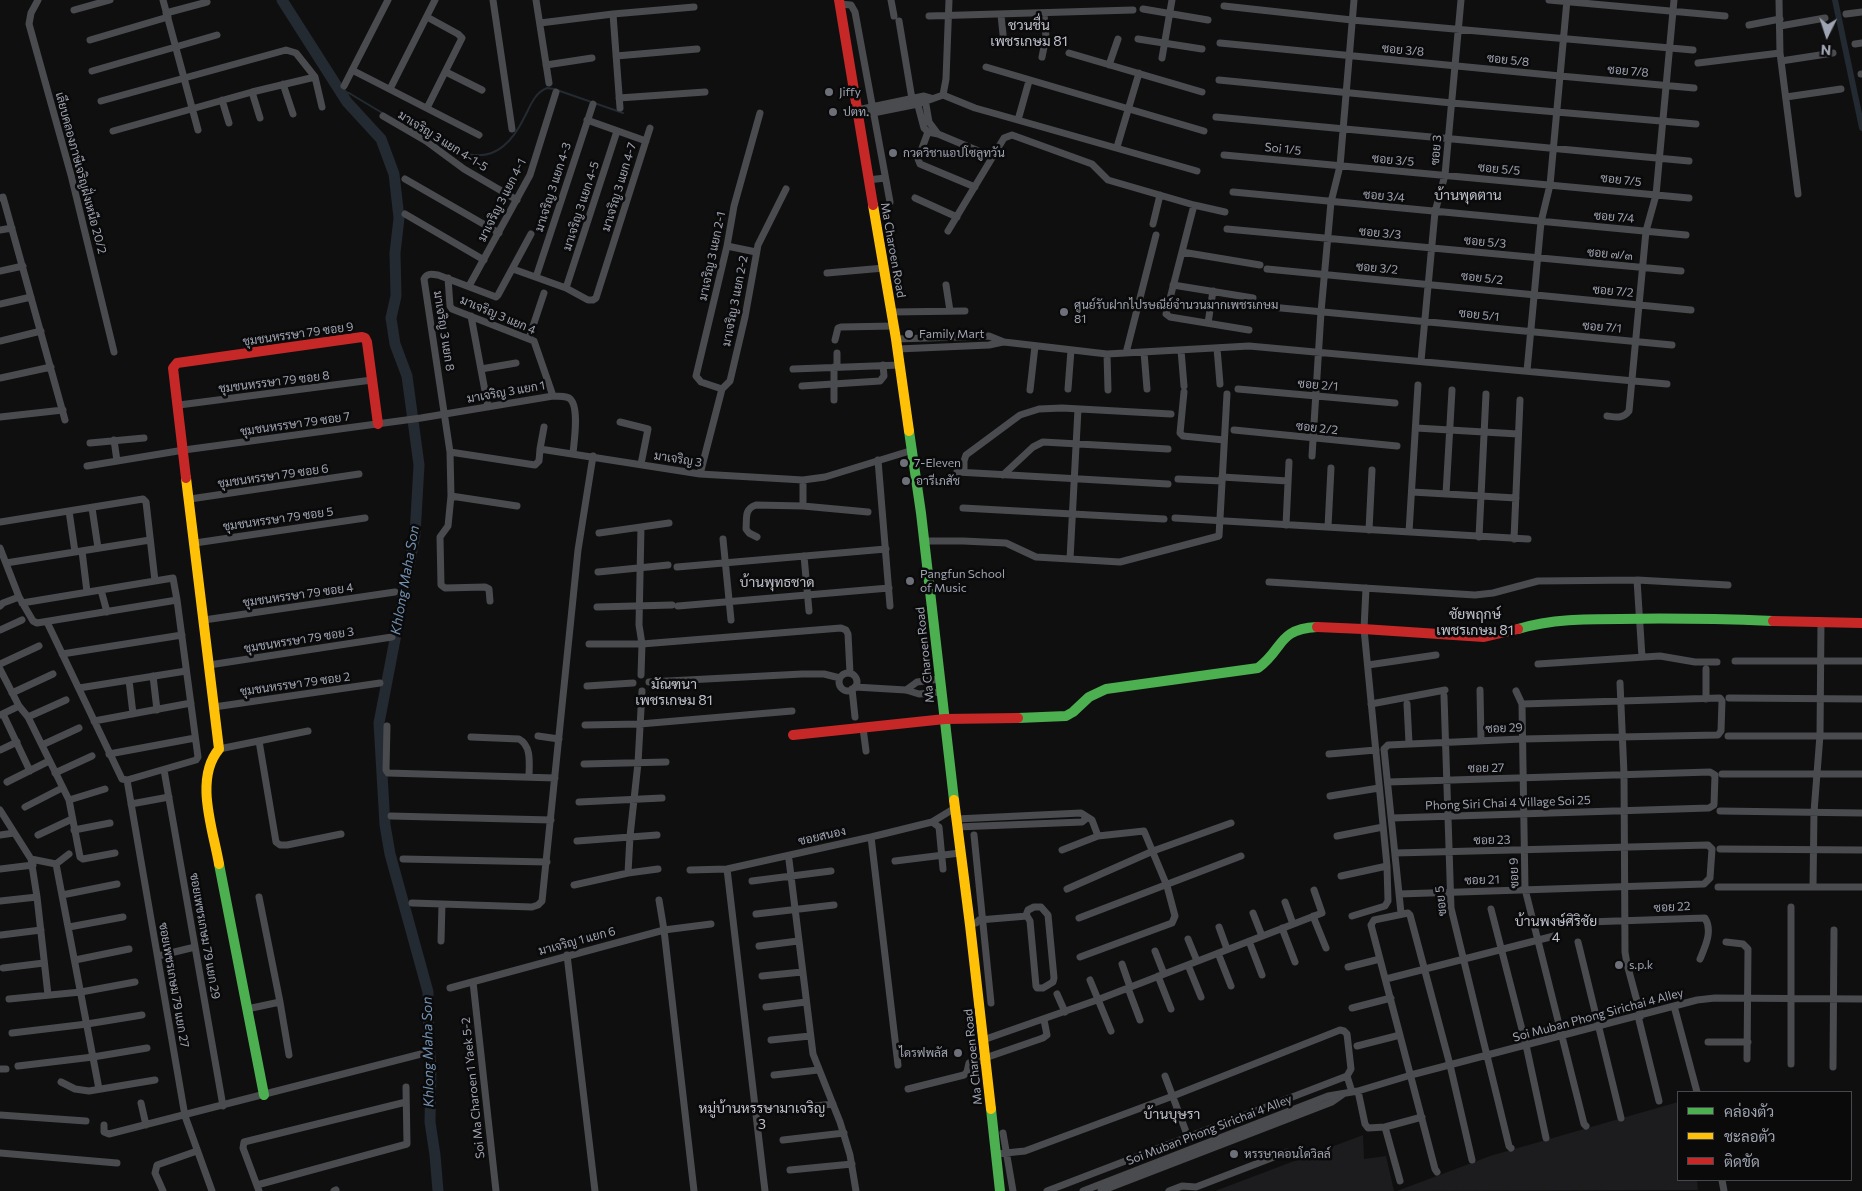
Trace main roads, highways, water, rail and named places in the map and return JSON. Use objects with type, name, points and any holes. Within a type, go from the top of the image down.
[{"type":"waterway","name":"Khlong Maha Son","points":[[282,0],[347,102],[381,139],[394,174],[399,218],[395,253],[396,296],[391,318],[395,344],[407,376],[419,465],[415,535],[379,723],[385,825],[390,854],[428,992],[431,1066],[430,1122],[438,1191]]},
{"type":"waterway","points":[[1835,0],[1862,128]]},
{"type":"waterway","points":[[408,127],[457,151],[472,155],[486,155],[499,149],[512,137],[530,105],[539,93],[547,88],[623,113]]},
{"type":"waterway","points":[[340,91],[349,93],[384,114]]},
{"type":"place","name":"Jiffy","points":[[829,92]]},
{"type":"place","name":"ปตท.","points":[[833,112]]},
{"type":"place","name":"กวดวิชาแอปโซลูทวัน","points":[[893,153]]},
{"type":"place","name":"ศูนย์รับฝากไปรษณีย์จำนวนมากเพชรเกษม 81","points":[[1064,312]]},
{"type":"place","name":"Family Mart","points":[[909,334]]},
{"type":"place","name":"7-Eleven","points":[[904,463]]},
{"type":"place","name":"อารีเภสัช","points":[[906,481]]},
{"type":"place","name":"Pangfun School of Music","points":[[910,581]]},
{"type":"place","name":"s.p.k","points":[[1619,965]]},
{"type":"place","name":"ไดรฟพลัส","points":[[958,1053]]},
{"type":"place","name":"หรรษาคอนโดวิลล์","points":[[1234,1154]]},
{"type":"district","name":"ชวนชื่น เพชรเกษม 81","points":[[1029,33]]},
{"type":"district","name":"บ้านพุดตาน","points":[[1468,195]]},
{"type":"district","name":"บ้านพุทธชาด","points":[[777,582]]},
{"type":"district","name":"ชัยพฤกษ์ เพชรเกษม 81","points":[[1475,622]]},
{"type":"district","name":"มัณฑนา เพชรเกษม 81","points":[[674,692]]},
{"type":"district","name":"บ้านพงษ์ศิริชัย 4","points":[[1556,930]]},
{"type":"district","name":"บ้านบุษรา","points":[[1172,1114]]},
{"type":"district","name":"หมู่บ้านหรรษามาเจริญ 3","points":[[762,1116]]}]
